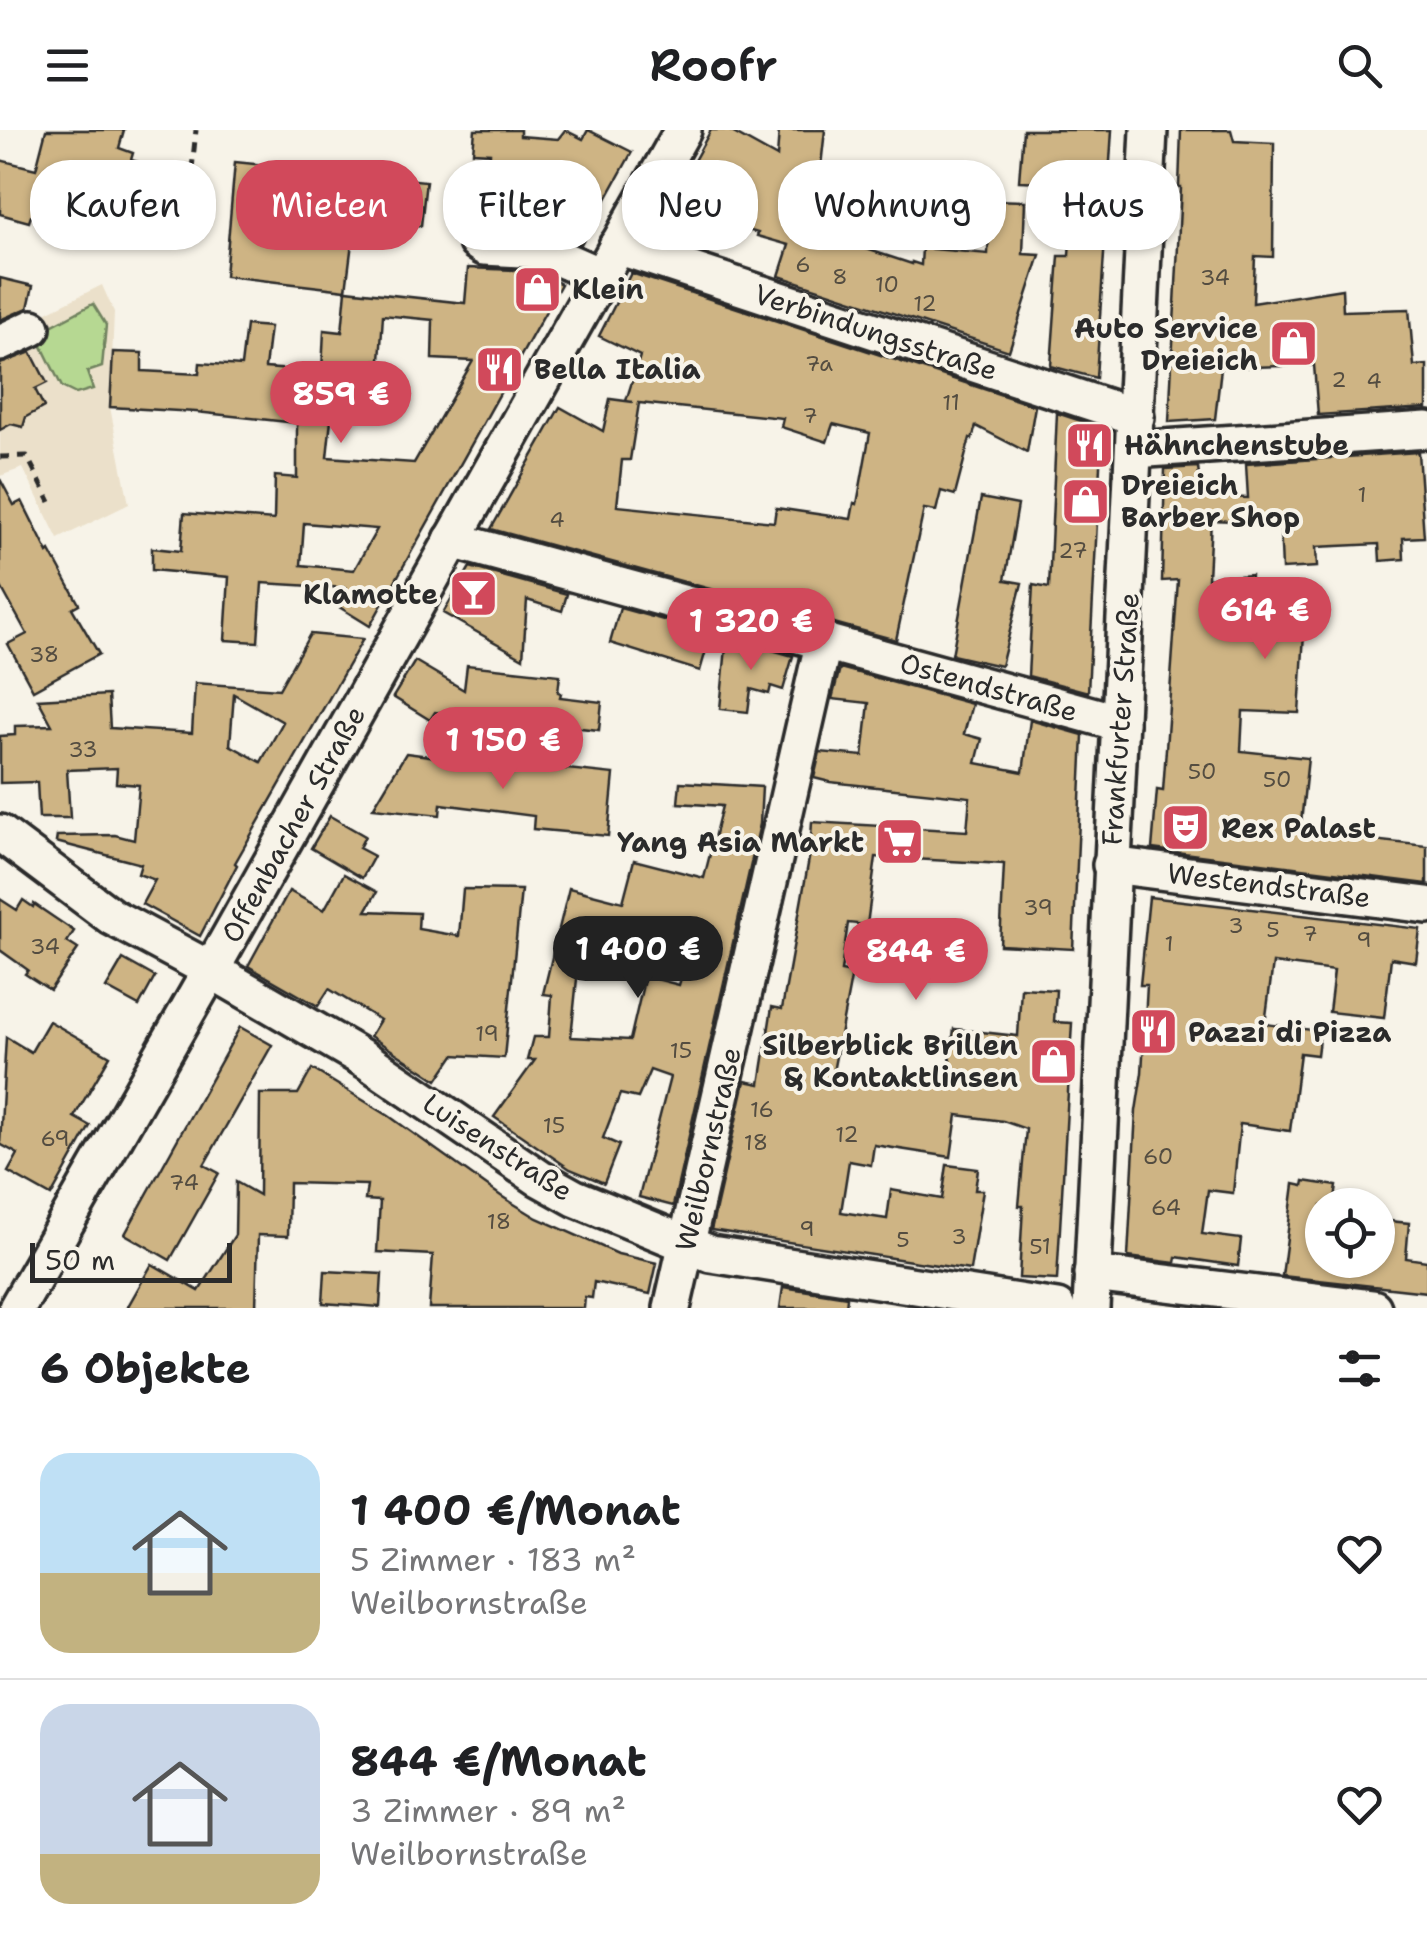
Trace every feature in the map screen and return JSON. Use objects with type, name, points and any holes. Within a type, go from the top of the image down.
[{"type":"street","name":"Offenbacher Straße","points":[[17,1308],[684,130]]},
{"type":"street","name":"Frankfurter Straße","points":[[1092,1291],[1149,130]]},
{"type":"street","name":"Verbindungsstraße","points":[[541,250],[608,261],[1135,434]]},
{"type":"street","points":[[0,343],[32,328]]},
{"type":"street","points":[[1135,434],[1427,430]]},
{"type":"street","name":"Ostendstraße","points":[[452,540],[1120,723]]},
{"type":"street","name":"Weilbornstraße","points":[[672,1308],[824,640]]},
{"type":"street","name":"Luisenstraße","points":[[0,832],[112,917],[366,1060],[558,1189],[711,1254],[1058,1308]]},
{"type":"street","name":"Westendstraße","points":[[1111,865],[1427,905]]},
{"type":"street","points":[[1092,1291],[1373,1308]]},
{"type":"path","points":[[193,160],[196,130]]},
{"type":"path","points":[[0,457],[28,456],[50,502]]},
{"type":"shaded area","points":[[102,285],[114,312],[110,407],[129,504],[58,539],[23,468],[0,476],[0,335]]},
{"type":"green space","points":[[93,304],[106,325],[102,367],[87,372],[93,389],[76,394],[62,387],[36,334]]},
{"type":"building","points":[[46,130],[124,130],[119,148],[133,153],[131,160],[38,160]]},
{"type":"building","points":[[475,130],[520,130],[520,136],[558,139],[565,130],[583,139],[588,130],[632,152],[628,160],[622,160],[622,170],[602,206],[602,160],[490,160],[490,153],[473,152]]},
{"type":"building","points":[[711,130],[728,130],[777,157],[779,130],[825,130],[822,160],[778,160],[778,242],[758,236],[758,160],[694,160]]},
{"type":"building","points":[[1023,130],[1112,130],[1110,160],[1026,160],[1026,181],[1019,181]]},
{"type":"building","points":[[1181,130],[1231,130],[1234,141],[1274,143],[1273,257],[1255,256],[1253,303],[1342,289],[1343,311],[1409,309],[1414,366],[1427,365],[1427,408],[1318,415],[1314,365],[1221,368],[1215,419],[1169,422],[1180,250]]},
{"type":"building","points":[[0,160],[30,168],[29,222],[0,214]]},
{"type":"building","points":[[235,162],[236,250],[351,250],[346,290],[225,276]]},
{"type":"building","points":[[1006,200],[1025,201],[1023,254],[1040,255],[1009,351],[779,276],[787,250],[869,250],[921,265],[922,250],[988,254],[988,250],[1006,250]]},
{"type":"building","points":[[1069,250],[1104,250],[1096,378],[1051,366],[1059,256],[1069,256]]},
{"type":"building","points":[[468,268],[536,271],[561,284],[370,626],[336,605],[346,588],[262,583],[258,642],[225,640],[229,577],[152,570],[152,548],[181,551],[184,513],[274,520],[275,476],[297,478],[297,423],[110,407],[113,352],[142,353],[142,371],[199,374],[200,363],[241,366],[246,325],[270,327],[265,368],[336,373],[327,457],[414,463],[473,361],[432,359],[433,320],[383,315],[380,361],[376,360],[375,375],[322,371],[324,330],[342,332],[346,290],[465,303]],"holes":[[[304,523],[377,529],[354,570],[301,565]]]},
{"type":"building","points":[[631,273],[1035,406],[1027,452],[976,426],[955,495],[941,491],[936,511],[924,509],[896,640],[491,529],[560,407],[603,431],[610,399],[633,402],[626,401],[640,356],[599,336]],"holes":[[[639,403],[783,418],[781,427],[827,442],[833,424],[870,433],[851,519],[776,508],[774,522],[617,506],[622,460],[630,460]]]},
{"type":"building","points":[[0,278],[33,286],[28,308],[0,320]]},
{"type":"building","points":[[31,352],[47,383],[35,389],[44,407],[26,417],[23,427],[11,424],[0,430],[0,364]]},
{"type":"building","points":[[1057,413],[1102,428],[1088,692],[1028,676],[1033,585],[1049,588]]},
{"type":"building","points":[[1418,452],[1424,537],[1403,538],[1404,559],[1380,561],[1379,544],[1316,547],[1317,567],[1282,569],[1280,523],[1211,520],[1208,578],[1251,575],[1247,636],[1304,634],[1299,713],[1243,711],[1241,751],[1308,758],[1300,832],[1427,846],[1427,884],[1152,849],[1157,790],[1163,791],[1178,580],[1162,581],[1165,469],[1198,467],[1201,496],[1248,498],[1246,464]]},
{"type":"building","points":[[0,479],[14,505],[22,501],[79,604],[72,608],[99,654],[33,690],[8,644],[27,634],[0,585]]},
{"type":"building","points":[[981,498],[1018,505],[1005,580],[1022,583],[1001,666],[952,655]]},
{"type":"building","points":[[470,567],[567,594],[562,611],[527,600],[523,658],[443,613]]},
{"type":"building","points":[[620,608],[711,633],[700,671],[610,643]]},
{"type":"building","points":[[310,634],[363,639],[235,863],[200,936],[142,904],[155,880],[138,874],[141,864],[56,842],[57,836],[115,835],[134,840],[139,785],[116,783],[117,768],[67,770],[70,818],[39,818],[37,782],[0,783],[0,736],[15,735],[15,726],[52,725],[38,699],[108,695],[110,728],[192,733],[195,683],[279,689]],"holes":[[[234,694],[283,722],[261,762],[230,745]]]},
{"type":"building","points":[[727,637],[793,656],[783,690],[771,686],[769,694],[751,689],[748,712],[720,709]]},
{"type":"building","points":[[415,661],[464,690],[467,665],[560,675],[560,697],[602,702],[599,730],[435,712],[430,720],[393,697]]},
{"type":"building","points":[[840,668],[972,704],[964,734],[982,739],[976,763],[1023,772],[1030,720],[1083,735],[1073,949],[1000,945],[1004,864],[876,857],[867,925],[848,923],[841,971],[852,973],[833,1072],[947,1087],[954,1029],[1018,1036],[1021,988],[1056,990],[1054,1022],[1072,1023],[1057,1280],[1019,1278],[1023,1206],[1019,1206],[1026,1129],[1003,1121],[957,1115],[951,1157],[874,1145],[871,1165],[849,1161],[841,1212],[887,1219],[891,1190],[942,1199],[947,1165],[978,1169],[975,1190],[983,1190],[970,1270],[711,1230],[745,1081],[760,1084],[772,1007],[782,1009],[812,822],[967,831],[970,797],[814,778],[820,752],[863,756],[869,703],[832,699]]},
{"type":"building","points":[[406,753],[539,770],[540,766],[614,774],[608,836],[533,829],[534,816],[441,804],[440,815],[373,808]]},
{"type":"building","points":[[680,782],[762,787],[760,824],[673,1206],[639,1197],[670,1077],[650,1070],[638,1098],[620,1094],[603,1138],[619,1145],[604,1183],[570,1169],[494,1117],[535,1060],[527,1060],[533,1037],[549,1037],[552,995],[543,994],[569,888],[623,902],[634,860],[704,878],[722,806],[678,803]],"holes":[[[649,931],[692,941],[679,985],[645,976],[630,1040],[571,1037],[581,940],[643,956]]]},
{"type":"building","points":[[330,816],[365,836],[359,848],[374,856],[362,878],[311,848]]},
{"type":"building","points":[[344,874],[377,892],[366,911],[419,913],[418,929],[459,936],[463,889],[521,890],[504,1058],[454,1055],[437,1080],[370,1036],[380,1020],[329,989],[318,1006],[248,966],[289,891],[324,910]]},
{"type":"building","points":[[1149,897],[1420,929],[1416,962],[1391,958],[1384,1018],[1329,1012],[1334,971],[1273,963],[1265,1024],[1320,1031],[1317,1055],[1300,1053],[1290,1131],[1240,1124],[1233,1193],[1208,1190],[1202,1234],[1241,1239],[1238,1266],[1176,1257],[1175,1263],[1128,1257],[1147,985],[1140,985]]},
{"type":"building","points":[[0,899],[17,910],[23,900],[33,907],[34,904],[74,931],[67,942],[78,949],[50,990],[25,974],[28,970],[0,950]]},
{"type":"building","points":[[123,959],[155,977],[139,1006],[106,988]]},
{"type":"building","points":[[49,1021],[110,1056],[74,1117],[90,1126],[51,1196],[8,1172],[18,1154],[0,1144],[6,1037],[31,1052]]},
{"type":"building","points":[[240,1027],[272,1045],[204,1165],[219,1173],[170,1260],[125,1234]]},
{"type":"building","points":[[312,1069],[389,1116],[537,1218],[618,1254],[657,1263],[650,1294],[594,1282],[592,1298],[585,1297],[584,1308],[429,1308],[433,1255],[377,1252],[380,1201],[365,1200],[367,1185],[289,1183],[288,1236],[258,1235],[256,1308],[127,1308],[152,1264],[199,1291],[235,1235],[236,1182],[259,1195],[260,1094],[298,1094]]},
{"type":"building","points":[[1304,1181],[1337,1186],[1305,1188],[1305,1278],[1395,1278],[1395,1222],[1409,1223],[1406,1258],[1427,1261],[1427,1292],[1282,1276],[1294,1184],[1303,1186]]},
{"type":"building","points":[[325,1271],[382,1274],[380,1307],[323,1303]]},
{"type":"building","points":[[783,1287],[847,1297],[846,1308],[780,1308]]},
{"type":"place","name":"Klein","points":[[537,289]]},
{"type":"place","name":"Auto Service Dreieich","points":[[1293,344]]},
{"type":"place","name":"Bella Italia","points":[[499,369]]},
{"type":"place","name":"Hähnchenstube","points":[[1089,445]]},
{"type":"place","name":"Dreieich Barber Shop","points":[[1086,501]]},
{"type":"place","name":"Klamotte","points":[[473,594]]},
{"type":"place","name":"Rex Palast","points":[[1186,828]]},
{"type":"place","name":"Yang Asia Markt","points":[[899,842]]},
{"type":"place","name":"Pazzi di Pizza","points":[[1153,1032]]},
{"type":"place","name":"Silberblick Brillen & Kontaktlinsen","points":[[1053,1061]]}]
